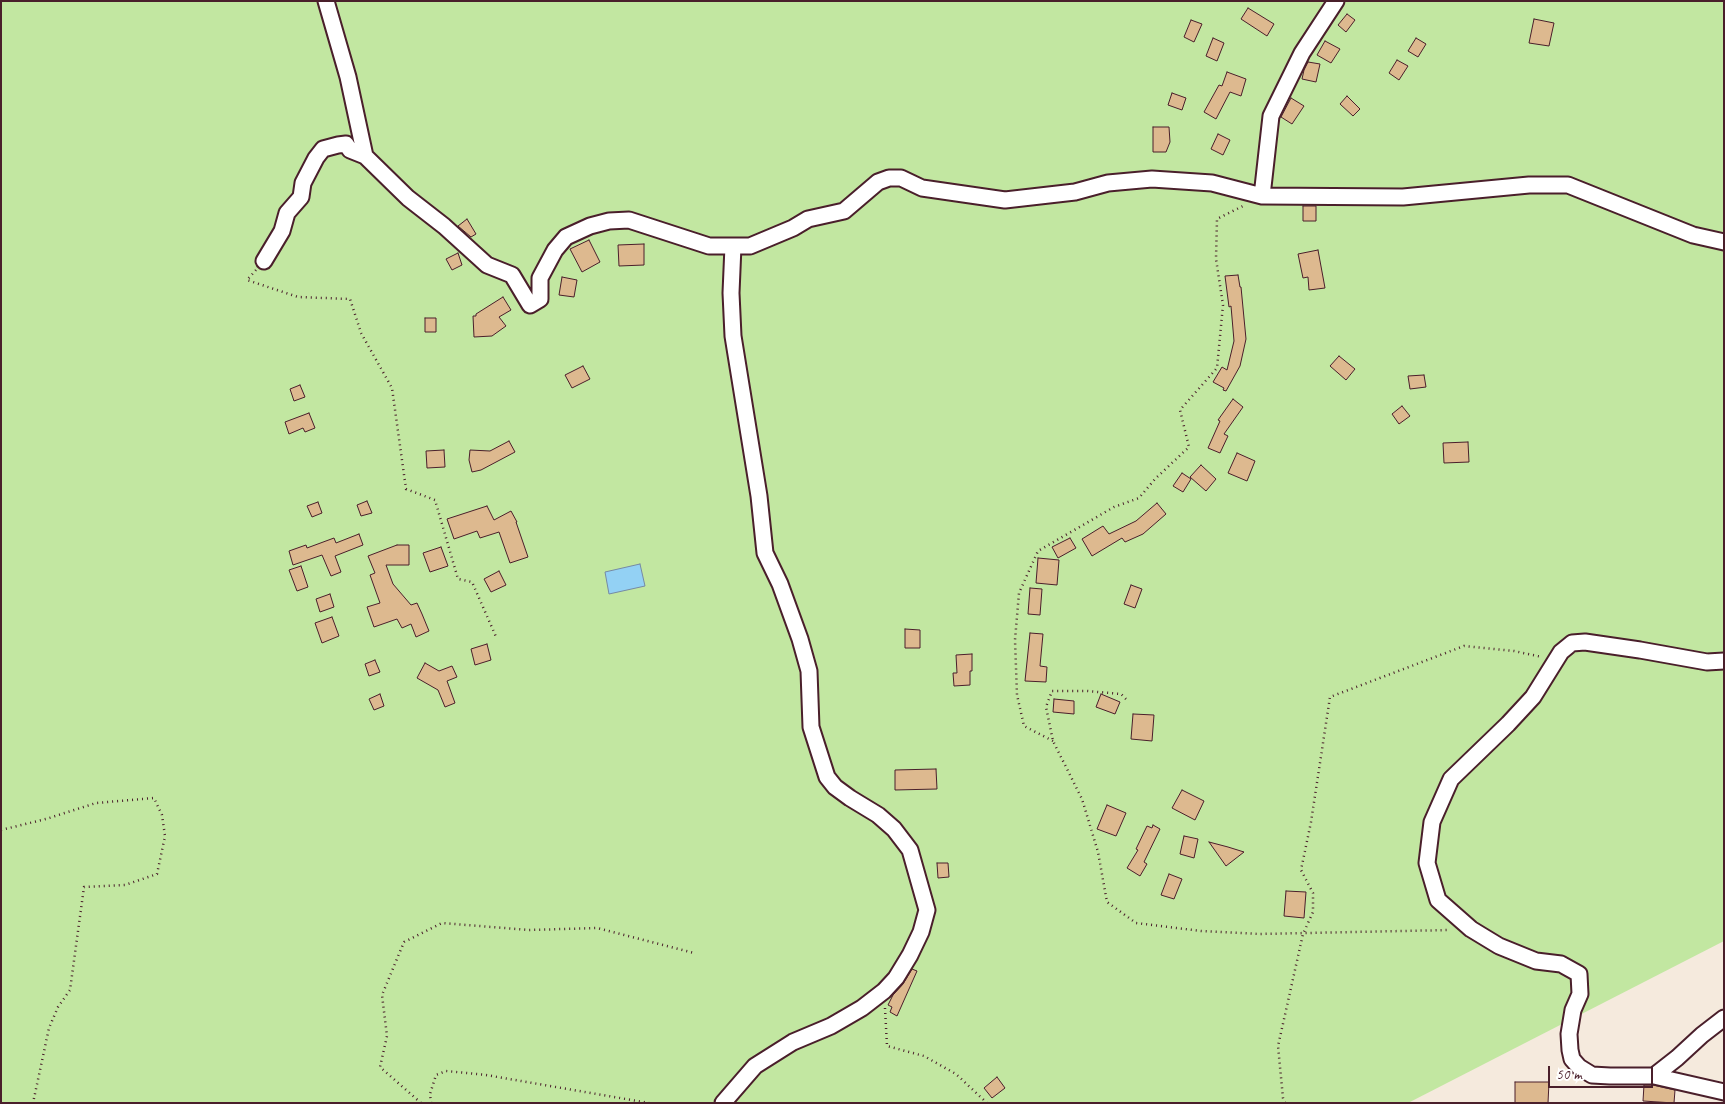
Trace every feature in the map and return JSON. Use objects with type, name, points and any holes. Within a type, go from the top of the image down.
[{"type":"street","points":[[326,1],[348,77],[365,156]]},
{"type":"street","points":[[1262,196],[1271,116],[1302,53],[1336,1]]},
{"type":"street","points":[[264,261],[282,231],[287,213],[301,198],[303,183],[316,158],[323,149],[346,144],[350,150],[365,156],[408,198],[444,226],[487,265],[512,276],[530,305],[540,299],[540,278],[554,250],[566,237],[590,226],[609,221],[629,220],[709,246],[750,246],[793,228],[808,219],[844,211],[878,182],[889,178],[901,178],[922,188],[1005,200],[1075,192],[1108,183],[1152,179],[1212,183],[1262,196],[1403,197],[1529,186],[1568,185],[1693,235],[1724,242]]},
{"type":"street","points":[[724,1103],[755,1066],[793,1042],[831,1026],[862,1008],[884,991],[896,978],[910,955],[921,932],[927,910],[910,850],[894,829],[878,815],[835,787],[828,777],[811,727],[809,671],[800,639],[780,584],[765,553],[759,496],[733,336],[731,293],[733,246]]},
{"type":"street","points":[[1718,1095],[1654,1076],[1592,1075],[1579,1067],[1572,1059],[1569,1034],[1573,1010],[1580,994],[1579,974],[1561,964],[1536,961],[1499,946],[1471,929],[1438,900],[1427,864],[1432,822],[1451,780],[1533,697],[1561,652],[1572,643],[1585,642],[1707,662],[1724,661]]},
{"type":"street","points":[[1654,1076],[1677,1058],[1702,1034],[1724,1018]]},
{"type":"path","points":[[1053,741],[1024,726],[1018,695],[1016,667],[1015,640],[1019,593],[1038,550],[1114,507],[1139,498],[1189,447],[1180,410],[1216,368],[1223,305],[1216,259],[1217,220],[1262,196]]},
{"type":"path","points":[[264,261],[247,280],[298,296],[350,299],[360,333],[392,388],[406,489],[435,500],[458,579],[472,582],[497,639]]},
{"type":"path","points":[[1285,1103],[1278,1046],[1303,934],[1314,912],[1313,893],[1301,870],[1311,822],[1330,697],[1464,646],[1514,652],[1556,660]]},
{"type":"path","points":[[1126,699],[1121,694],[1087,690],[1052,690],[1046,707],[1053,741],[1082,799],[1098,852],[1107,902],[1136,923],[1201,931],[1259,934],[1471,929]]},
{"type":"path","points":[[1,830],[46,819],[96,803],[154,798],[162,815],[165,836],[157,874],[125,885],[84,887],[70,990],[58,1008],[49,1028],[33,1103]]},
{"type":"path","points":[[421,1103],[380,1067],[387,1036],[382,994],[404,942],[442,923],[529,930],[597,928],[694,953]]},
{"type":"path","points":[[884,991],[888,1046],[924,1056],[956,1074],[987,1103]]},
{"type":"path","points":[[431,1103],[430,1094],[436,1075],[446,1071],[486,1075],[649,1103]]},
{"type":"green space","points":[[1,1],[1724,1],[1724,941],[1408,1103],[1,1103]]},
{"type":"water","points":[[640,564],[645,586],[609,594],[605,572]]},
{"type":"building","points":[[1248,8],[1274,24],[1267,36],[1241,19]]},
{"type":"building","points":[[1347,14],[1355,20],[1346,32],[1338,25]]},
{"type":"building","points":[[1534,19],[1554,23],[1549,46],[1529,43]]},
{"type":"building","points":[[1191,20],[1202,24],[1194,42],[1184,37]]},
{"type":"building","points":[[1213,38],[1224,43],[1217,61],[1206,56]]},
{"type":"building","points":[[1416,38],[1426,44],[1418,57],[1408,51]]},
{"type":"building","points":[[1325,41],[1340,49],[1331,63],[1317,55]]},
{"type":"building","points":[[1397,60],[1408,66],[1399,80],[1389,73]]},
{"type":"building","points":[[1308,62],[1320,64],[1316,82],[1302,79]]},
{"type":"building","points":[[1227,72],[1246,79],[1241,96],[1230,92],[1216,119],[1204,112],[1219,85],[1222,86]]},
{"type":"building","points":[[1172,93],[1186,98],[1182,110],[1168,105]]},
{"type":"building","points":[[1347,96],[1360,109],[1353,116],[1340,104]]},
{"type":"building","points":[[1291,98],[1304,106],[1292,124],[1281,117]]},
{"type":"building","points":[[1153,127],[1169,127],[1170,142],[1166,152],[1153,152]]},
{"type":"building","points":[[1218,134],[1230,140],[1223,155],[1211,149]]},
{"type":"building","points":[[1303,206],[1316,206],[1316,221],[1303,221]]},
{"type":"building","points":[[467,219],[476,234],[471,237],[458,226]]},
{"type":"building","points":[[589,240],[600,262],[582,272],[570,249]]},
{"type":"building","points":[[644,244],[644,265],[619,266],[618,245]]},
{"type":"building","points":[[1318,250],[1325,288],[1309,290],[1308,277],[1303,278],[1298,254]]},
{"type":"building","points":[[458,253],[462,265],[452,270],[446,259]]},
{"type":"building","points":[[1238,275],[1246,339],[1240,366],[1226,391],[1213,382],[1222,367],[1227,370],[1234,341],[1231,306],[1229,307],[1225,276]]},
{"type":"building","points":[[562,277],[577,280],[574,297],[559,295]]},
{"type":"building","points":[[503,297],[511,310],[499,317],[506,326],[492,336],[474,337],[473,316],[476,316],[476,314]]},
{"type":"building","points":[[425,318],[436,318],[436,332],[425,332]]},
{"type":"building","points":[[1339,356],[1355,369],[1346,380],[1330,366]]},
{"type":"building","points":[[583,366],[590,379],[572,388],[565,375]]},
{"type":"building","points":[[1424,375],[1426,387],[1410,389],[1408,376]]},
{"type":"building","points":[[300,385],[305,397],[294,401],[290,389]]},
{"type":"building","points":[[1233,399],[1243,407],[1224,434],[1228,436],[1220,453],[1208,448],[1220,421],[1218,420]]},
{"type":"building","points":[[1402,406],[1410,416],[1399,424],[1392,414]]},
{"type":"building","points":[[309,413],[315,428],[305,432],[303,428],[289,434],[285,422]]},
{"type":"building","points":[[509,441],[515,452],[481,470],[472,472],[469,460],[470,450],[490,451]]},
{"type":"building","points":[[1468,442],[1469,462],[1444,463],[1443,443]]},
{"type":"building","points":[[444,450],[445,467],[427,468],[426,451]]},
{"type":"building","points":[[1237,453],[1255,461],[1247,481],[1228,473]]},
{"type":"building","points":[[1201,465],[1216,479],[1206,491],[1190,477]]},
{"type":"building","points":[[1182,473],[1191,479],[1183,492],[1173,486]]},
{"type":"building","points":[[367,501],[372,513],[361,516],[357,505]]},
{"type":"building","points":[[318,502],[322,513],[312,517],[307,506]]},
{"type":"building","points":[[1157,503],[1166,514],[1143,534],[1125,542],[1122,538],[1092,556],[1082,539],[1103,526],[1109,534],[1136,521]]},
{"type":"building","points":[[487,506],[494,520],[511,511],[517,522],[528,557],[510,563],[499,532],[480,538],[477,531],[454,539],[447,519]]},
{"type":"building","points":[[359,534],[363,545],[335,556],[341,572],[331,576],[322,555],[293,565],[289,551],[306,545],[307,548],[334,538],[336,543]]},
{"type":"building","points":[[1070,538],[1076,548],[1058,558],[1052,547]]},
{"type":"building","points":[[397,545],[409,545],[409,565],[386,565],[393,584],[411,605],[417,603],[422,614],[429,631],[416,637],[411,624],[402,628],[397,619],[374,627],[367,607],[380,603],[370,575],[375,573],[368,556]]},
{"type":"building","points":[[441,547],[448,566],[430,572],[423,553]]},
{"type":"building","points":[[1038,558],[1059,560],[1057,585],[1036,583]]},
{"type":"building","points":[[301,566],[308,587],[297,591],[289,570]]},
{"type":"building","points":[[499,571],[506,585],[491,592],[484,579]]},
{"type":"building","points":[[1131,585],[1142,589],[1135,608],[1124,604]]},
{"type":"building","points":[[1030,588],[1042,589],[1040,615],[1028,614]]},
{"type":"building","points":[[330,594],[334,607],[320,612],[316,599]]},
{"type":"building","points":[[332,617],[339,636],[322,643],[315,623]]},
{"type":"building","points":[[905,629],[920,630],[920,648],[905,648]]},
{"type":"building","points":[[1030,633],[1043,634],[1040,666],[1047,667],[1046,682],[1025,681]]},
{"type":"building","points":[[487,644],[491,660],[475,665],[471,649]]},
{"type":"building","points":[[972,654],[970,685],[954,686],[953,673],[957,673],[956,655]]},
{"type":"building","points":[[375,660],[380,672],[369,676],[365,664]]},
{"type":"building","points":[[425,663],[439,671],[452,666],[457,677],[447,681],[455,703],[445,707],[438,690],[417,678]]},
{"type":"building","points":[[380,694],[384,706],[374,710],[369,699]]},
{"type":"building","points":[[1101,694],[1120,702],[1115,714],[1096,707]]},
{"type":"building","points":[[1054,699],[1074,701],[1074,714],[1053,712]]},
{"type":"building","points":[[1133,714],[1154,715],[1152,741],[1131,739]]},
{"type":"building","points":[[936,769],[937,789],[895,790],[895,770]]},
{"type":"building","points":[[1182,790],[1204,801],[1195,820],[1172,808]]},
{"type":"building","points":[[1107,805],[1126,813],[1116,836],[1097,829]]},
{"type":"building","points":[[1153,825],[1160,829],[1144,862],[1147,864],[1140,876],[1127,868],[1138,850],[1136,849],[1147,826],[1152,828]]},
{"type":"building","points":[[1184,836],[1198,839],[1194,858],[1180,854]]},
{"type":"building","points":[[1209,842],[1228,847],[1244,852],[1226,866]]},
{"type":"building","points":[[937,863],[948,863],[949,877],[938,878]]},
{"type":"building","points":[[1169,874],[1182,879],[1174,899],[1161,895]]},
{"type":"building","points":[[1286,891],[1306,892],[1304,918],[1284,916]]},
{"type":"building","points":[[912,969],[917,971],[897,1016],[890,1012],[892,1007],[888,1005]]},
{"type":"building","points":[[997,1077],[1005,1088],[992,1098],[984,1088]]},
{"type":"building","points":[[1515,1082],[1549,1082],[1548,1103],[1515,1103]]},
{"type":"building","points":[[1644,1085],[1675,1090],[1674,1103],[1643,1101]]}]
